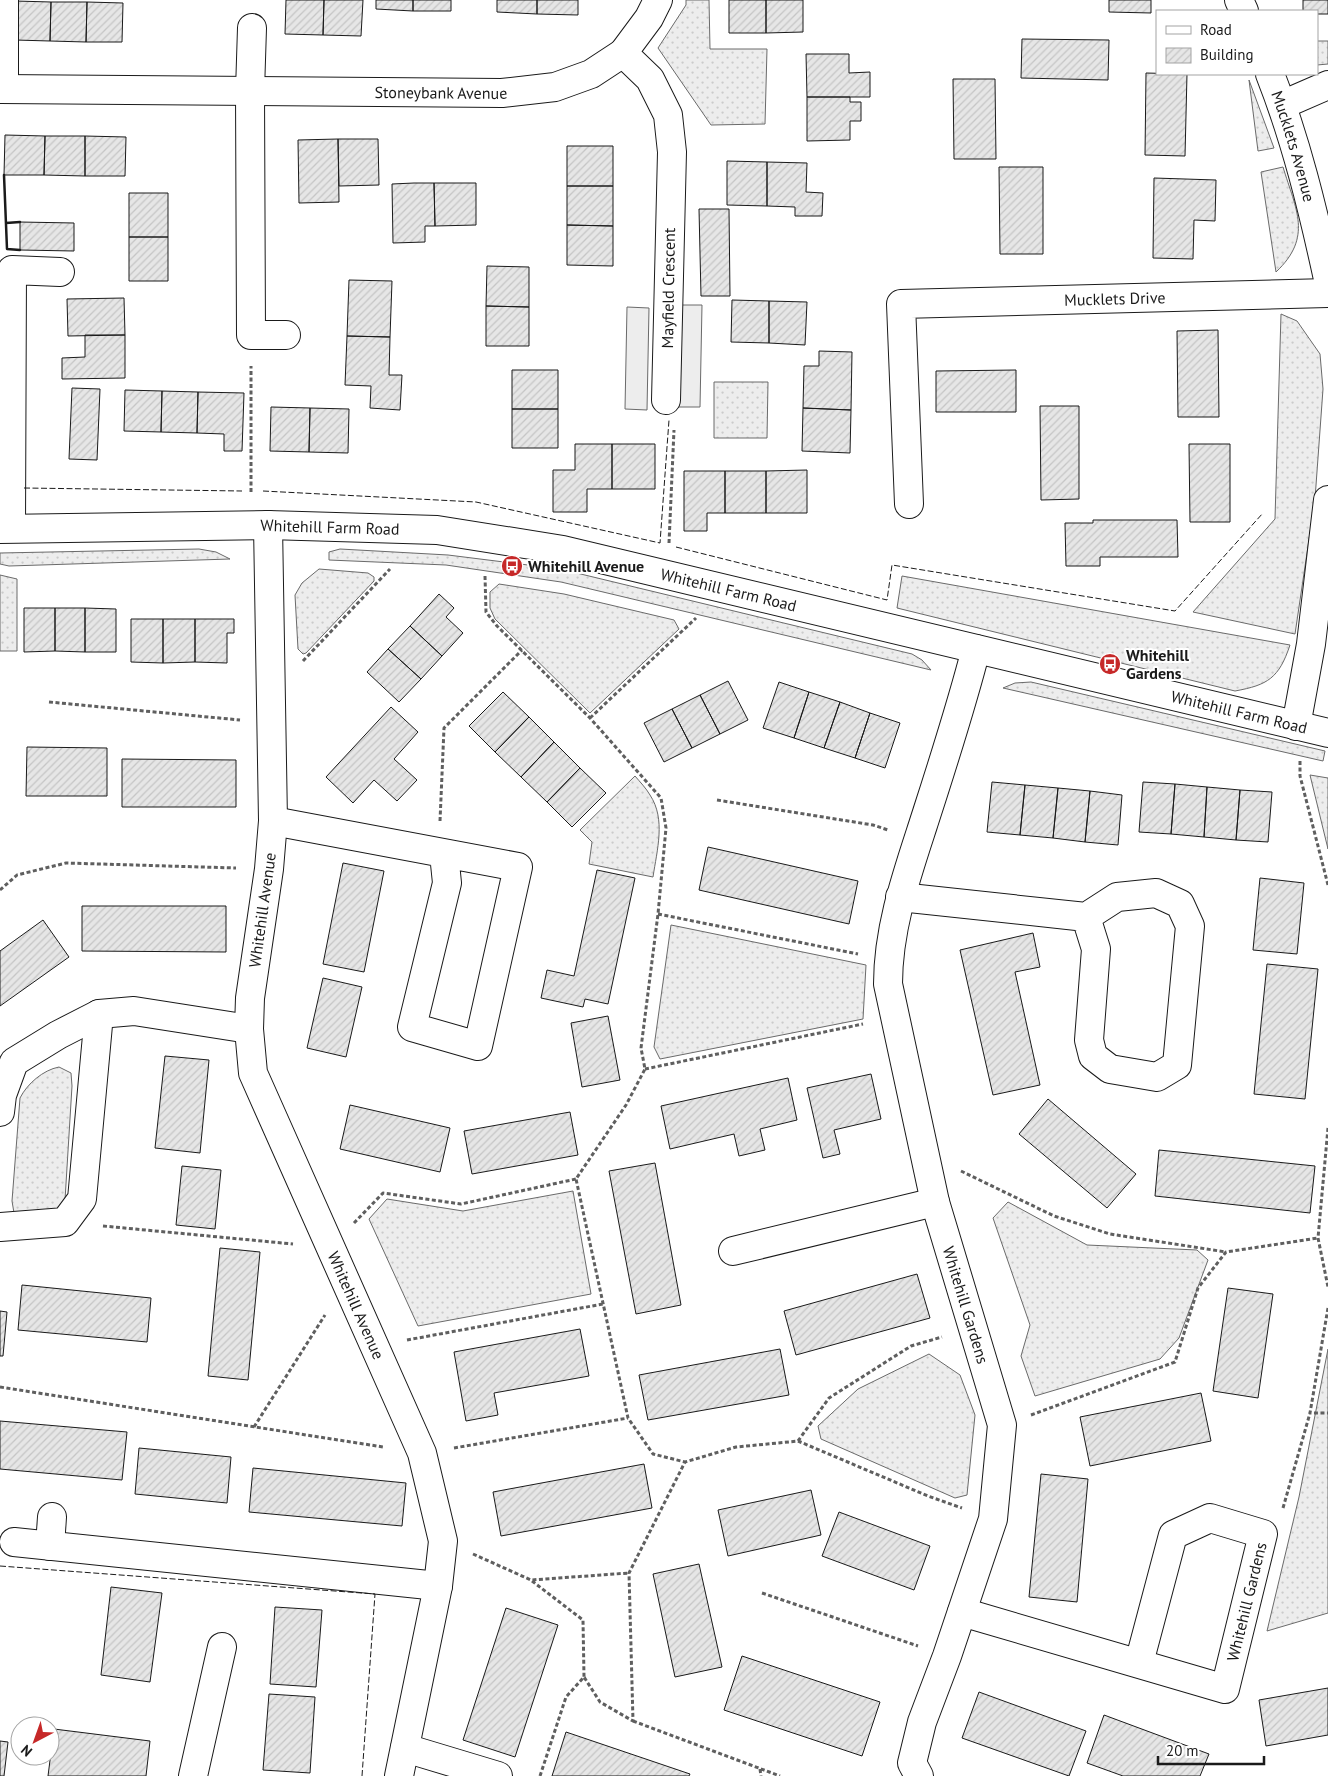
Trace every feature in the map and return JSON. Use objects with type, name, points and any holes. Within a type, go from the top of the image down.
[{"type":"street","points":[[2,89],[4,0]]},
{"type":"street","points":[[623,53],[648,18],[658,0]]},
{"type":"street","points":[[252,28],[250,91],[251,335],[286,335]]},
{"type":"street","name":"Stoneybank Avenue","points":[[2,89],[502,93],[555,87],[591,74],[623,53]]},
{"type":"street","name":"Mayfield Crescent","points":[[623,53],[650,79],[668,115],[672,152],[666,400]]},
{"type":"street","name":"Mucklets Avenue","points":[[1270,75],[1282,105],[1313,209],[1328,279]]},
{"type":"street","points":[[1282,105],[1328,85]]},
{"type":"street","points":[[5,529],[12,270],[60,272]]},
{"type":"street","name":"Mucklets Drive","points":[[909,504],[901,304],[1328,293]]},
{"type":"street","points":[[1296,726],[1311,644],[1328,500]]},
{"type":"street","name":"Whitehill Farm Road","points":[[5,529],[268,525],[437,530],[563,550],[1328,733]]},
{"type":"street","name":"Whitehill Avenue","points":[[268,525],[273,821],[269,869],[250,998],[249,1029],[253,1073],[422,1453],[442,1541],[438,1586],[399,1776]]},
{"type":"street","name":"Whitehill Gardens","points":[[919,1776],[912,1763],[922,1722],[947,1656],[993,1519],[1002,1426],[935,1202],[888,984],[888,960],[900,897],[968,685],[976,649]]},
{"type":"street","points":[[273,821],[518,867],[478,1046],[412,1026],[447,883],[444,854]]},
{"type":"street","points":[[900,897],[1086,917],[1117,897],[1156,893],[1180,904],[1190,926],[1177,1065],[1157,1077],[1110,1069],[1093,1056],[1089,1040],[1096,949],[1086,917]]},
{"type":"street","points":[[0,1112],[2,1095],[14,1062],[58,1035],[98,1014],[134,1011],[249,1029]]},
{"type":"street","points":[[0,1227],[65,1222],[82,1199],[98,1014]]},
{"type":"street","points":[[733,1251],[935,1202]]},
{"type":"street","points":[[50,1546],[52,1516]]},
{"type":"street","name":"Whitehill Gardens","points":[[962,1612],[1225,1689],[1263,1534],[1210,1518],[1173,1535],[1139,1663]]},
{"type":"street","points":[[14,1542],[438,1586]]},
{"type":"street","points":[[193,1776],[222,1647]]},
{"type":"street","points":[[405,1748],[498,1776]]},
{"type":"path","points":[[251,335],[251,495],[270,497],[268,525]]},
{"type":"path","points":[[666,400],[674,415],[668,553],[691,557],[685,579]]},
{"type":"path","points":[[271,675],[297,667],[390,568]]},
{"type":"path","points":[[485,576],[486,612],[590,718],[661,798],[666,828],[658,914],[641,1048],[645,1069],[626,1106],[576,1179],[628,1418],[654,1454],[686,1462],[736,1448],[798,1440],[928,1496],[993,1519]]},
{"type":"path","points":[[590,718],[696,618]]},
{"type":"path","points":[[444,854],[439,838],[444,728],[522,650]]},
{"type":"path","points":[[48,702],[231,720],[272,721]]},
{"type":"path","points":[[1300,761],[1300,776],[1328,886]]},
{"type":"path","points":[[717,800],[873,825],[918,840]]},
{"type":"path","points":[[0,890],[18,875],[66,863],[269,869]]},
{"type":"path","points":[[658,914],[888,960]]},
{"type":"path","points":[[645,1069],[895,1018]]},
{"type":"path","points":[[1328,1128],[1318,1238],[1328,1287]]},
{"type":"path","points":[[925,1153],[1054,1216],[1110,1234],[1226,1252],[1318,1238]]},
{"type":"path","points":[[1002,1426],[1175,1362],[1198,1288],[1226,1252]]},
{"type":"path","points":[[254,1427],[346,1283]]},
{"type":"path","points":[[374,1346],[603,1304]]},
{"type":"path","points":[[1263,1534],[1281,1518],[1310,1413],[1328,1308]]},
{"type":"path","points":[[798,1440],[829,1398],[911,1346],[972,1328]]},
{"type":"path","points":[[0,1387],[422,1453],[628,1418]]},
{"type":"path","points":[[1310,1413],[1328,1413]]},
{"type":"path","points":[[633,1721],[629,1573],[686,1462]]},
{"type":"path","points":[[442,1541],[531,1580],[583,1620],[584,1677],[600,1702],[633,1721],[780,1776]]},
{"type":"path","points":[[531,1580],[629,1573]]},
{"type":"path","points":[[762,1593],[947,1656]]},
{"type":"path","points":[[540,1776],[566,1696],[584,1677]]},
{"type":"path","points":[[760,1768],[761,1776]]},
{"type":"shaded area","points":[[686,0],[709,0],[710,49],[767,49],[765,124],[711,125],[658,48],[686,5]]},
{"type":"shaded area","points":[[1318,41],[1328,41],[1328,64],[1318,65]]},
{"type":"shaded area","points":[[1249,80],[1274,148],[1258,151]]},
{"type":"shaded area","points":[[1283,167],[1296,210],[1298,235],[1295,247],[1276,272],[1261,172]]},
{"type":"shaded area","points":[[681,305],[702,305],[700,407],[678,407]]},
{"type":"shaded area","points":[[627,307],[649,308],[647,410],[625,409]]},
{"type":"shaded area","points":[[1281,314],[1297,321],[1320,354],[1323,389],[1315,499],[1295,634],[1193,612],[1275,519]]},
{"type":"shaded area","points":[[714,382],[768,382],[767,438],[714,438]]},
{"type":"shaded area","points":[[199,549],[216,552],[230,559],[9,566],[0,564],[0,553]]},
{"type":"shaded area","points":[[340,549],[448,555],[560,569],[912,654],[922,660],[931,670],[561,582],[446,565],[329,560],[329,552]]},
{"type":"shaded area","points":[[319,569],[368,573],[374,577],[374,581],[303,654],[298,649],[295,595],[302,583]]},
{"type":"shaded area","points":[[0,575],[17,579],[17,651],[0,651]]},
{"type":"shaded area","points":[[902,576],[1290,645],[1281,665],[1271,678],[1256,686],[1235,691],[897,608]]},
{"type":"shaded area","points":[[499,584],[564,594],[674,620],[679,629],[590,713],[495,619],[490,608],[490,592]]},
{"type":"shaded area","points":[[1031,682],[1325,751],[1323,761],[1003,688],[1015,683]]},
{"type":"shaded area","points":[[1310,775],[1328,778],[1328,849]]},
{"type":"shaded area","points":[[635,776],[650,795],[658,814],[659,835],[653,877],[589,864],[592,842],[580,830]]},
{"type":"shaded area","points":[[671,925],[866,965],[863,1019],[660,1059],[654,1047]]},
{"type":"shaded area","points":[[59,1067],[71,1073],[72,1086],[65,1200],[61,1213],[14,1213],[12,1201],[20,1098],[36,1078],[47,1071]]},
{"type":"shaded area","points":[[573,1191],[591,1294],[418,1326],[369,1219],[387,1199],[463,1211]]},
{"type":"shaded area","points":[[1008,1202],[1087,1245],[1197,1250],[1208,1260],[1179,1338],[1160,1359],[1035,1396],[1021,1356],[1030,1325],[993,1218]]},
{"type":"shaded area","points":[[1328,1349],[1328,1613],[1267,1631],[1299,1497]]},
{"type":"shaded area","points":[[929,1354],[960,1375],[975,1415],[967,1495],[955,1498],[821,1439],[818,1426],[858,1389]]},
{"type":"building","points":[[286,0],[324,0],[323,35],[285,34]]},
{"type":"building","points":[[324,0],[363,0],[361,36],[323,35]]},
{"type":"building","points":[[376,0],[413,0],[413,11],[376,9]]},
{"type":"building","points":[[413,0],[451,0],[451,11],[413,11]]},
{"type":"building","points":[[497,0],[537,0],[537,14],[497,12]]},
{"type":"building","points":[[537,0],[578,0],[578,15],[537,14]]},
{"type":"building","points":[[729,0],[766,0],[766,33],[729,33]]},
{"type":"building","points":[[766,0],[803,0],[803,32],[766,33]]},
{"type":"building","points":[[1109,0],[1151,0],[1151,13],[1109,12]]},
{"type":"building","points":[[1303,0],[1328,0],[1328,14],[1318,14],[1318,10],[1303,10]]},
{"type":"building","points":[[15,1],[51,2],[50,41],[15,40]]},
{"type":"building","points":[[51,2],[87,2],[86,42],[50,41]]},
{"type":"building","points":[[87,2],[123,3],[122,42],[86,42]]},
{"type":"building","points":[[1022,39],[1109,40],[1108,80],[1021,78]]},
{"type":"building","points":[[806,54],[849,54],[849,73],[870,72],[870,97],[807,97]]},
{"type":"building","points":[[1146,73],[1156,73],[1156,75],[1187,75],[1185,156],[1145,155]]},
{"type":"building","points":[[953,79],[995,79],[996,159],[954,159]]},
{"type":"building","points":[[807,97],[850,97],[850,102],[861,102],[861,121],[850,121],[850,140],[807,141]]},
{"type":"building","points":[[5,135],[45,136],[44,175],[4,175]]},
{"type":"building","points":[[45,136],[85,136],[85,176],[44,175]]},
{"type":"building","points":[[85,136],[126,137],[125,176],[85,176]]},
{"type":"building","points":[[338,139],[378,139],[379,185],[339,186]]},
{"type":"building","points":[[338,139],[339,202],[299,203],[298,140]]},
{"type":"building","points":[[567,146],[613,146],[613,186],[567,186]]},
{"type":"building","points":[[727,161],[767,162],[767,206],[727,205]]},
{"type":"building","points":[[767,162],[807,163],[806,192],[823,193],[822,216],[795,216],[795,207],[767,206]]},
{"type":"building","points":[[999,167],[1043,167],[1043,254],[1000,254]]},
{"type":"building","points":[[1154,178],[1216,180],[1215,221],[1194,220],[1193,259],[1153,258]]},
{"type":"building","points":[[434,183],[435,226],[425,226],[425,242],[393,243],[392,184]]},
{"type":"building","points":[[434,183],[476,183],[476,225],[435,226]]},
{"type":"building","points":[[567,186],[613,186],[613,226],[567,225]]},
{"type":"building","points":[[129,193],[168,193],[168,237],[129,237]]},
{"type":"building","points":[[699,209],[729,209],[730,296],[701,296]]},
{"type":"building","points":[[20,222],[74,223],[74,251],[20,250]]},
{"type":"building","points":[[567,225],[613,226],[613,266],[567,265]]},
{"type":"building","points":[[129,237],[168,237],[168,281],[129,281]]},
{"type":"building","points":[[487,266],[529,267],[529,307],[486,306]]},
{"type":"building","points":[[349,280],[392,281],[390,337],[347,336]]},
{"type":"building","points":[[124,298],[125,335],[68,336],[67,299]]},
{"type":"building","points":[[732,300],[769,301],[769,343],[731,342]]},
{"type":"building","points":[[769,301],[807,302],[805,345],[769,343]]},
{"type":"building","points":[[486,306],[529,307],[529,346],[486,346]]},
{"type":"building","points":[[1218,330],[1219,417],[1178,417],[1177,331]]},
{"type":"building","points":[[85,335],[125,335],[125,378],[62,379],[62,358],[85,357]]},
{"type":"building","points":[[347,336],[390,337],[389,375],[402,375],[400,410],[370,408],[371,386],[345,385]]},
{"type":"building","points":[[819,351],[852,352],[851,410],[803,408],[804,366],[819,366]]},
{"type":"building","points":[[512,370],[558,370],[558,409],[512,409]]},
{"type":"building","points":[[1016,370],[1016,412],[936,412],[936,371]]},
{"type":"building","points":[[72,388],[100,389],[97,460],[69,459]]},
{"type":"building","points":[[125,390],[162,391],[161,432],[124,431]]},
{"type":"building","points":[[162,391],[198,392],[197,433],[161,432]]},
{"type":"building","points":[[198,392],[244,393],[242,451],[224,451],[224,434],[197,433]]},
{"type":"building","points":[[1040,406],[1079,406],[1079,499],[1041,500]]},
{"type":"building","points":[[271,407],[310,408],[309,452],[270,451]]},
{"type":"building","points":[[310,408],[349,409],[348,453],[309,452]]},
{"type":"building","points":[[803,408],[851,410],[850,453],[802,451]]},
{"type":"building","points":[[512,409],[558,409],[558,448],[512,448]]},
{"type":"building","points":[[575,444],[612,444],[612,489],[587,489],[587,512],[553,512],[553,470],[575,470]]},
{"type":"building","points":[[612,444],[655,444],[655,489],[612,489]]},
{"type":"building","points":[[1189,444],[1230,444],[1230,522],[1190,522]]},
{"type":"building","points":[[807,470],[807,513],[766,513],[766,471]]},
{"type":"building","points":[[684,471],[725,471],[725,513],[707,513],[707,531],[684,531]]},
{"type":"building","points":[[725,471],[766,471],[766,513],[725,513]]},
{"type":"building","points":[[1093,520],[1177,520],[1178,557],[1100,557],[1100,566],[1066,566],[1065,523],[1093,523]]},
{"type":"building","points":[[439,594],[454,608],[446,617],[463,633],[442,656],[410,626]]},
{"type":"building","points":[[24,608],[55,608],[55,651],[24,652]]},
{"type":"building","points":[[55,608],[85,608],[85,652],[55,651]]},
{"type":"building","points":[[85,608],[116,609],[116,652],[85,652]]},
{"type":"building","points":[[131,619],[163,619],[163,663],[131,662]]},
{"type":"building","points":[[163,619],[195,619],[195,662],[163,663]]},
{"type":"building","points":[[195,619],[234,619],[234,633],[227,633],[227,663],[195,662]]},
{"type":"building","points":[[410,626],[442,656],[421,679],[388,649]]},
{"type":"building","points":[[388,649],[421,679],[399,702],[367,672]]},
{"type":"building","points":[[728,681],[748,720],[720,734],[700,695]]},
{"type":"building","points":[[779,682],[809,692],[794,738],[763,728]]},
{"type":"building","points":[[503,692],[529,717],[495,752],[469,726]]},
{"type":"building","points":[[809,692],[840,702],[824,748],[794,738]]},
{"type":"building","points":[[700,695],[720,734],[692,748],[672,709]]},
{"type":"building","points":[[840,702],[870,713],[855,758],[824,748]]},
{"type":"building","points":[[391,707],[418,732],[394,759],[417,780],[397,801],[374,780],[353,803],[326,777]]},
{"type":"building","points":[[672,709],[692,748],[664,762],[644,723]]},
{"type":"building","points":[[870,713],[900,723],[885,768],[855,758]]},
{"type":"building","points":[[529,717],[554,742],[521,777],[495,752]]},
{"type":"building","points":[[554,742],[580,768],[547,802],[521,777]]},
{"type":"building","points":[[27,747],[107,748],[107,796],[26,796]]},
{"type":"building","points":[[122,759],[236,760],[236,807],[122,807]]},
{"type":"building","points":[[580,768],[606,793],[572,827],[547,802]]},
{"type":"building","points":[[992,782],[1025,785],[1020,835],[987,832]]},
{"type":"building","points":[[1143,782],[1175,784],[1171,834],[1139,832]]},
{"type":"building","points":[[1175,784],[1207,787],[1204,837],[1171,834]]},
{"type":"building","points":[[1025,785],[1058,788],[1053,838],[1020,835]]},
{"type":"building","points":[[1207,787],[1240,790],[1236,840],[1204,837]]},
{"type":"building","points":[[1058,788],[1090,791],[1085,842],[1053,838]]},
{"type":"building","points":[[1240,790],[1272,792],[1268,842],[1236,840]]},
{"type":"building","points":[[1090,791],[1122,795],[1118,845],[1085,842]]},
{"type":"building","points":[[708,847],[858,881],[849,924],[699,890]]},
{"type":"building","points":[[343,863],[384,871],[364,972],[323,964]]},
{"type":"building","points":[[597,870],[635,878],[608,1004],[585,999],[583,1007],[541,998],[547,970],[574,976]]},
{"type":"building","points":[[1260,878],[1304,883],[1297,954],[1253,950]]},
{"type":"building","points":[[82,906],[226,906],[226,952],[82,951]]},
{"type":"building","points":[[43,920],[69,957],[0,1006],[0,951]]},
{"type":"building","points":[[1033,933],[1040,967],[1015,972],[1040,1085],[993,1095],[960,950]]},
{"type":"building","points":[[1267,964],[1318,969],[1305,1099],[1254,1094]]},
{"type":"building","points":[[323,978],[362,987],[346,1057],[307,1048]]},
{"type":"building","points":[[608,1016],[620,1080],[582,1087],[571,1023]]},
{"type":"building","points":[[165,1056],[209,1060],[200,1153],[155,1148]]},
{"type":"building","points":[[871,1074],[881,1119],[834,1130],[840,1154],[823,1158],[807,1088]]},
{"type":"building","points":[[788,1078],[797,1120],[760,1129],[765,1150],[739,1156],[734,1134],[670,1149],[661,1106]]},
{"type":"building","points":[[1048,1099],[1136,1174],[1107,1208],[1019,1134]]},
{"type":"building","points":[[350,1105],[450,1128],[440,1172],[340,1149]]},
{"type":"building","points":[[570,1112],[578,1155],[472,1174],[464,1131]]},
{"type":"building","points":[[1159,1150],[1315,1166],[1310,1213],[1155,1196]]},
{"type":"building","points":[[655,1163],[681,1305],[636,1314],[609,1171]]},
{"type":"building","points":[[182,1166],[221,1170],[215,1229],[176,1225]]},
{"type":"building","points":[[220,1248],[260,1252],[248,1380],[208,1376]]},
{"type":"building","points":[[917,1274],[930,1318],[796,1355],[784,1311]]},
{"type":"building","points":[[22,1285],[151,1298],[147,1342],[18,1330]]},
{"type":"building","points":[[1228,1288],[1273,1294],[1258,1398],[1213,1391]]},
{"type":"building","points":[[0,1311],[7,1312],[3,1356],[0,1356]]},
{"type":"building","points":[[580,1329],[589,1376],[494,1393],[498,1415],[466,1421],[454,1352]]},
{"type":"building","points":[[780,1349],[789,1395],[648,1420],[639,1375]]},
{"type":"building","points":[[1201,1393],[1211,1441],[1090,1466],[1080,1417]]},
{"type":"building","points":[[0,1421],[127,1432],[122,1480],[0,1469]]},
{"type":"building","points":[[139,1448],[231,1457],[227,1503],[135,1494]]},
{"type":"building","points":[[644,1464],[652,1508],[501,1536],[493,1492]]},
{"type":"building","points":[[253,1468],[406,1483],[402,1526],[249,1512]]},
{"type":"building","points":[[1041,1474],[1088,1479],[1077,1602],[1029,1597]]},
{"type":"building","points":[[811,1490],[821,1535],[728,1556],[718,1510]]},
{"type":"building","points":[[839,1512],[930,1546],[914,1590],[822,1556]]},
{"type":"building","points":[[699,1564],[722,1667],[675,1677],[653,1574]]},
{"type":"building","points":[[111,1587],[162,1593],[150,1682],[101,1675]]},
{"type":"building","points":[[275,1607],[322,1610],[316,1687],[270,1684]]},
{"type":"building","points":[[506,1608],[558,1625],[515,1757],[463,1740]]},
{"type":"building","points":[[742,1656],[880,1702],[862,1756],[724,1710]]},
{"type":"building","points":[[1328,1688],[1328,1735],[1266,1746],[1259,1700]]},
{"type":"building","points":[[979,1692],[1086,1731],[1069,1776],[962,1738]]},
{"type":"building","points":[[269,1694],[315,1697],[310,1773],[263,1770]]},
{"type":"building","points":[[1104,1715],[1209,1754],[1200,1776],[1123,1776],[1087,1763]]},
{"type":"building","points":[[60,1730],[150,1741],[146,1776],[48,1776],[49,1766],[60,1766]]},
{"type":"building","points":[[566,1732],[690,1774],[689,1776],[552,1776]]},
{"type":"building","points":[[0,1741],[8,1742],[4,1776],[0,1776]]},
{"type":"fence","points":[[263,491],[476,502],[660,543],[669,420]]},
{"type":"fence","points":[[24,488],[242,491]]},
{"type":"fence","points":[[676,547],[887,600],[892,565],[1175,611],[1263,513]]},
{"type":"fence","points":[[0,1566],[375,1594],[362,1776]]},
{"type":"wall","points":[[4,175],[7,249],[20,250]]},
{"type":"wall","points":[[6,223],[20,222]]},
{"type":"place","name":"Whitehill Avenue","points":[[512,566]]},
{"type":"place","name":"Whitehill Gardens","points":[[1110,664]]}]
